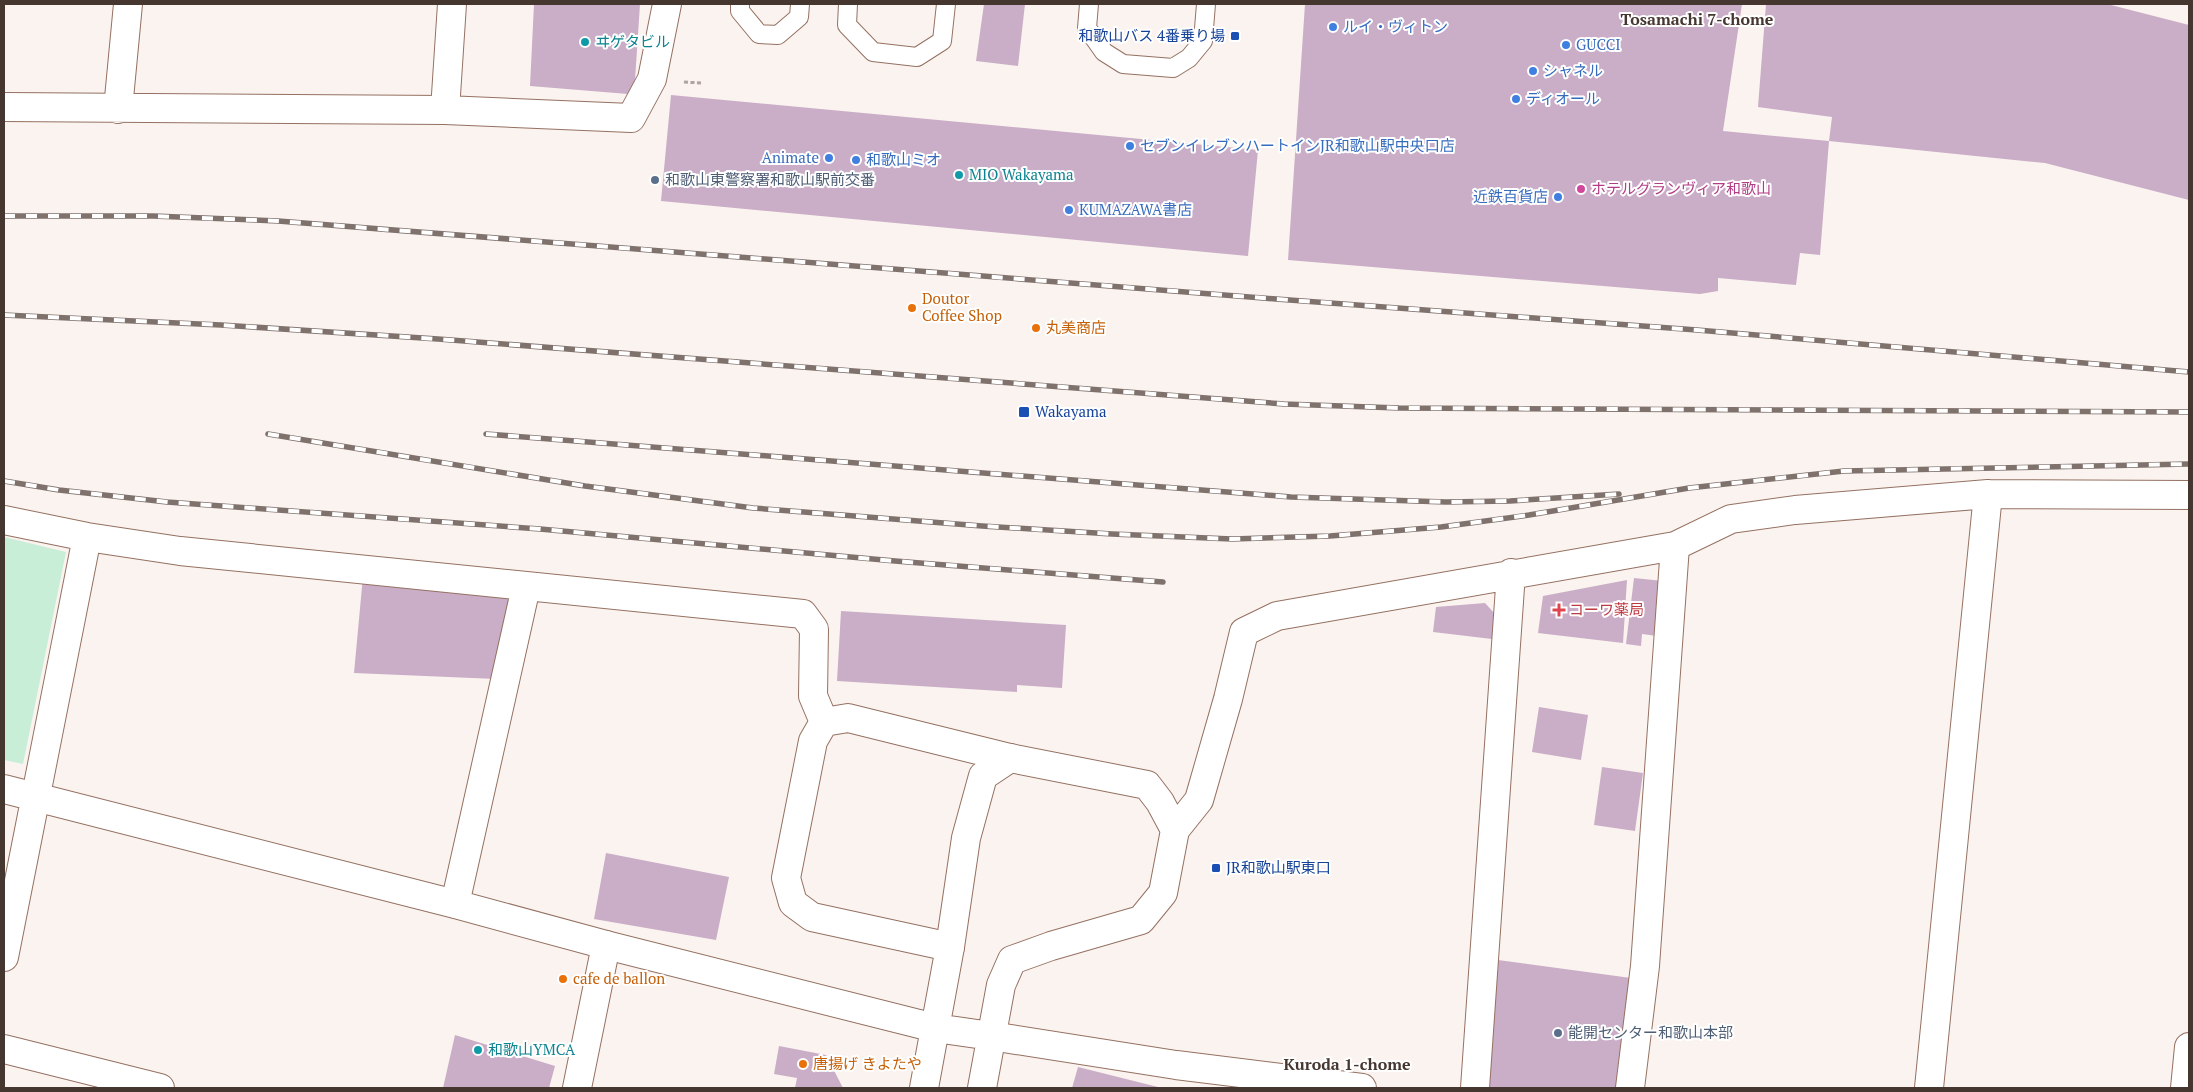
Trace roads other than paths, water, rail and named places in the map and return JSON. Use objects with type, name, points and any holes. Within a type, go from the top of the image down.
[{"type":"street","points":[[118,109],[128,4]]},
{"type":"street","points":[[445,110],[452,4]]},
{"type":"street","points":[[4,107],[445,110],[631,118],[652,79],[667,4]]},
{"type":"street","points":[[982,1088],[1001,985],[1012,960],[1051,946],[1142,920],[1163,893],[1175,830],[1199,800],[1228,699],[1244,632],[1277,616],[1511,573],[1675,546],[1730,519],[1795,510],[1988,494],[2189,495]]},
{"type":"street","points":[[1929,1088],[1988,494]]},
{"type":"street","points":[[4,520],[180,551],[803,614],[814,629],[813,696],[824,722]]},
{"type":"street","points":[[4,957],[87,536]]},
{"type":"street","points":[[1630,1088],[1645,966],[1675,546]]},
{"type":"street","points":[[1474,1088],[1511,573]]},
{"type":"street","points":[[455,904],[526,587]]},
{"type":"street","points":[[824,722],[848,718],[1010,758],[1147,785],[1160,802],[1175,830]]},
{"type":"street","points":[[824,722],[813,741],[786,878],[793,903],[812,917],[950,948]]},
{"type":"street","points":[[924,1088],[950,948],[966,838],[983,776],[1010,758]]},
{"type":"street","points":[[4,789],[935,1028],[1176,1065],[1362,1088]]},
{"type":"street","points":[[577,1088],[606,945]]},
{"type":"street","points":[[2185,1088],[2189,1047]]},
{"type":"street","points":[[4,1049],[160,1088]]},
{"type":"lane","points":[[740,4],[740,11],[759,34],[778,35],[799,17],[800,4]]},
{"type":"lane","points":[[848,4],[847,26],[873,52],[917,57],[942,41],[946,4]]},
{"type":"lane","points":[[1089,4],[1087,28],[1104,52],[1123,64],[1173,68],[1189,58],[1203,41],[1206,4]]},
{"type":"railway","points":[[4,216],[153,216],[278,221],[1697,330],[2189,372]]},
{"type":"railway","points":[[4,315],[221,325],[438,339],[1284,404],[1399,408],[2189,412]]},
{"type":"railway","points":[[268,434],[585,486],[753,508],[982,526],[1232,539],[1330,536],[1441,527],[1529,515],[1689,488],[1844,471],[2189,464]]},
{"type":"railway","points":[[486,434],[1291,497],[1446,502],[1510,501],[1619,494]]},
{"type":"railway","points":[[4,481],[59,490],[167,502],[540,529],[895,561],[1163,582]]},
{"type":"place","name":"ルイ・ヴィトン","points":[[1333,27]]},
{"type":"place","name":"和歌山バス 4番乗り場","points":[[1235,36]]},
{"type":"place","name":"ヰゲタビル","points":[[585,42]]},
{"type":"place","name":"GUCCI","points":[[1566,45]]},
{"type":"place","name":"シャネル","points":[[1533,71]]},
{"type":"place","name":"ディオール","points":[[1516,99]]},
{"type":"place","name":"セブンイレブンハートインJR和歌山駅中央口店","points":[[1130,146]]},
{"type":"place","name":"Animate","points":[[829,158]]},
{"type":"place","name":"和歌山ミオ","points":[[856,160]]},
{"type":"place","name":"MIO Wakayama","points":[[959,175]]},
{"type":"place","name":"和歌山東警察署和歌山駅前交番","points":[[655,180]]},
{"type":"place","name":"ホテルグランヴィア和歌山","points":[[1581,189]]},
{"type":"place","name":"近鉄百貨店","points":[[1558,197]]},
{"type":"place","name":"KUMAZAWA書店","points":[[1069,210]]},
{"type":"place","name":"Doutor Coffee Shop","points":[[912,308]]},
{"type":"place","name":"丸美商店","points":[[1036,328]]},
{"type":"place","name":"Wakayama","points":[[1024,412]]},
{"type":"place","name":"コーワ薬局","points":[[1559,610]]},
{"type":"place","name":"JR和歌山駅東口","points":[[1216,868]]},
{"type":"place","name":"cafe de ballon","points":[[563,979]]},
{"type":"place","name":"能開センター和歌山本部","points":[[1558,1033]]},
{"type":"place","name":"和歌山YMCA","points":[[478,1050]]},
{"type":"place","name":"唐揚げ きよたや","points":[[803,1064]]},
{"type":"district","name":"Tosamachi 7-chome","points":[[1697,19]]},
{"type":"district","name":"Kuroda 1-chome","points":[[1347,1064]]}]
